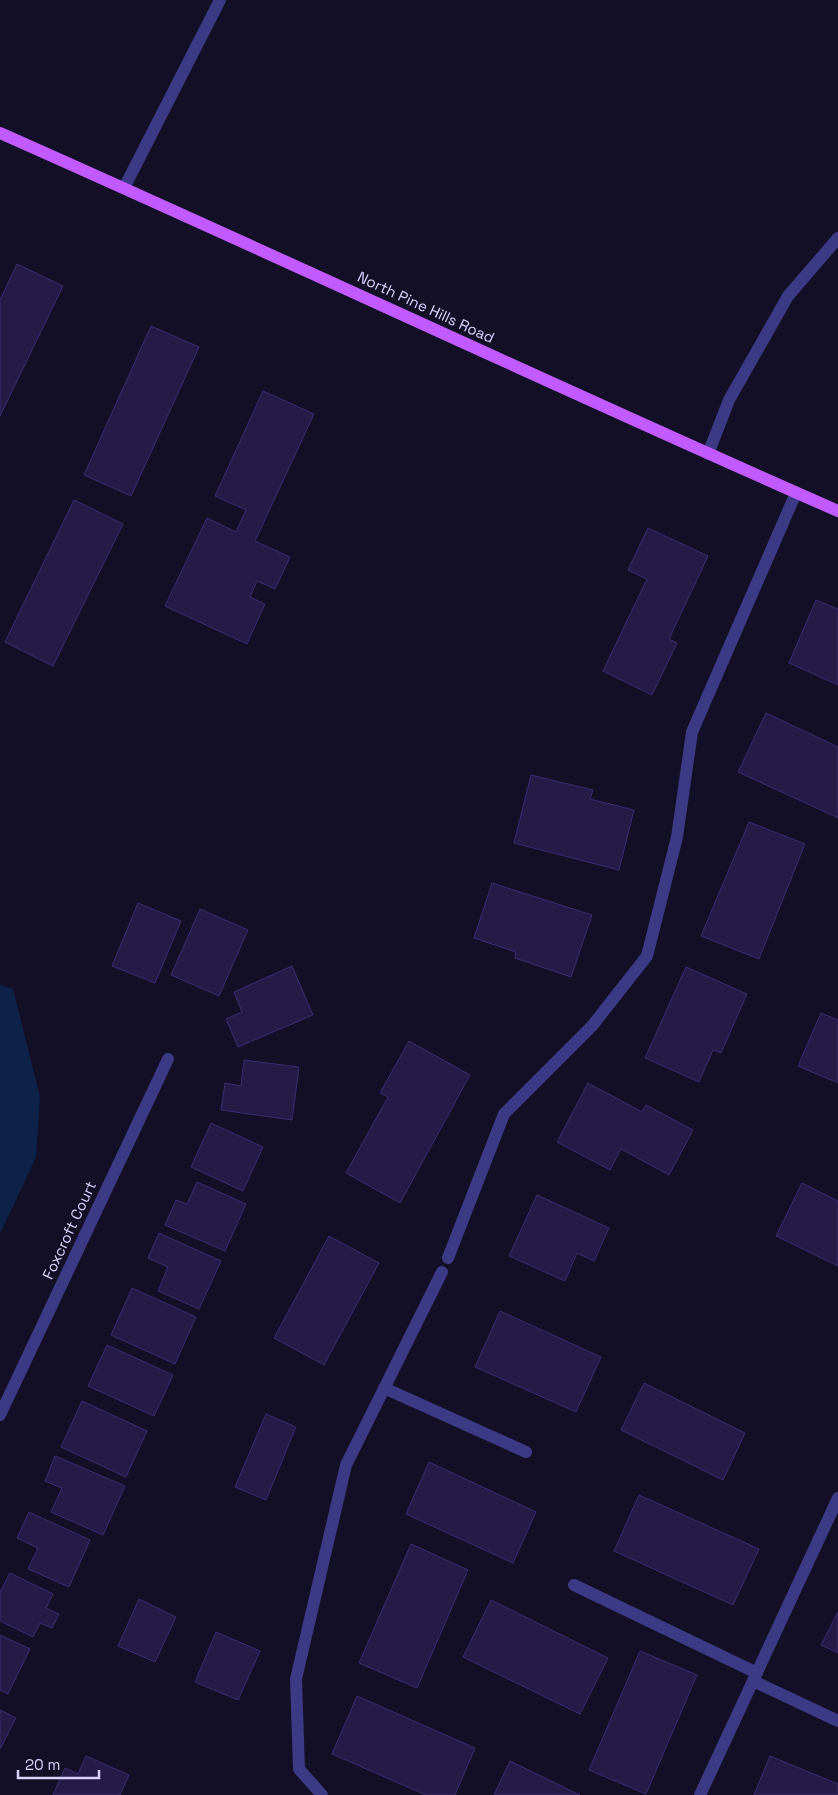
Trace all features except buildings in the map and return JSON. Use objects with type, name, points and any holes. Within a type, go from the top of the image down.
[{"type":"main road","name":"North Pine Hills Road","points":[[0,133],[838,511]]},
{"type":"street","points":[[124,188],[220,0]]},
{"type":"street","points":[[708,454],[729,400],[788,296],[838,238]]},
{"type":"street","points":[[448,1258],[504,1114],[592,1026],[647,956],[677,837],[692,732],[796,493]]},
{"type":"street","name":"Foxcroft Court","points":[[0,1415],[168,1059]]},
{"type":"street","points":[[322,1795],[300,1769],[296,1680],[346,1465],[442,1272]]},
{"type":"street","points":[[384,1388],[526,1452]]},
{"type":"street","points":[[700,1795],[838,1498]]},
{"type":"street","points":[[574,1585],[838,1721]]},
{"type":"water","points":[[0,985],[13,989],[40,1097],[36,1157],[0,1234]]}]
